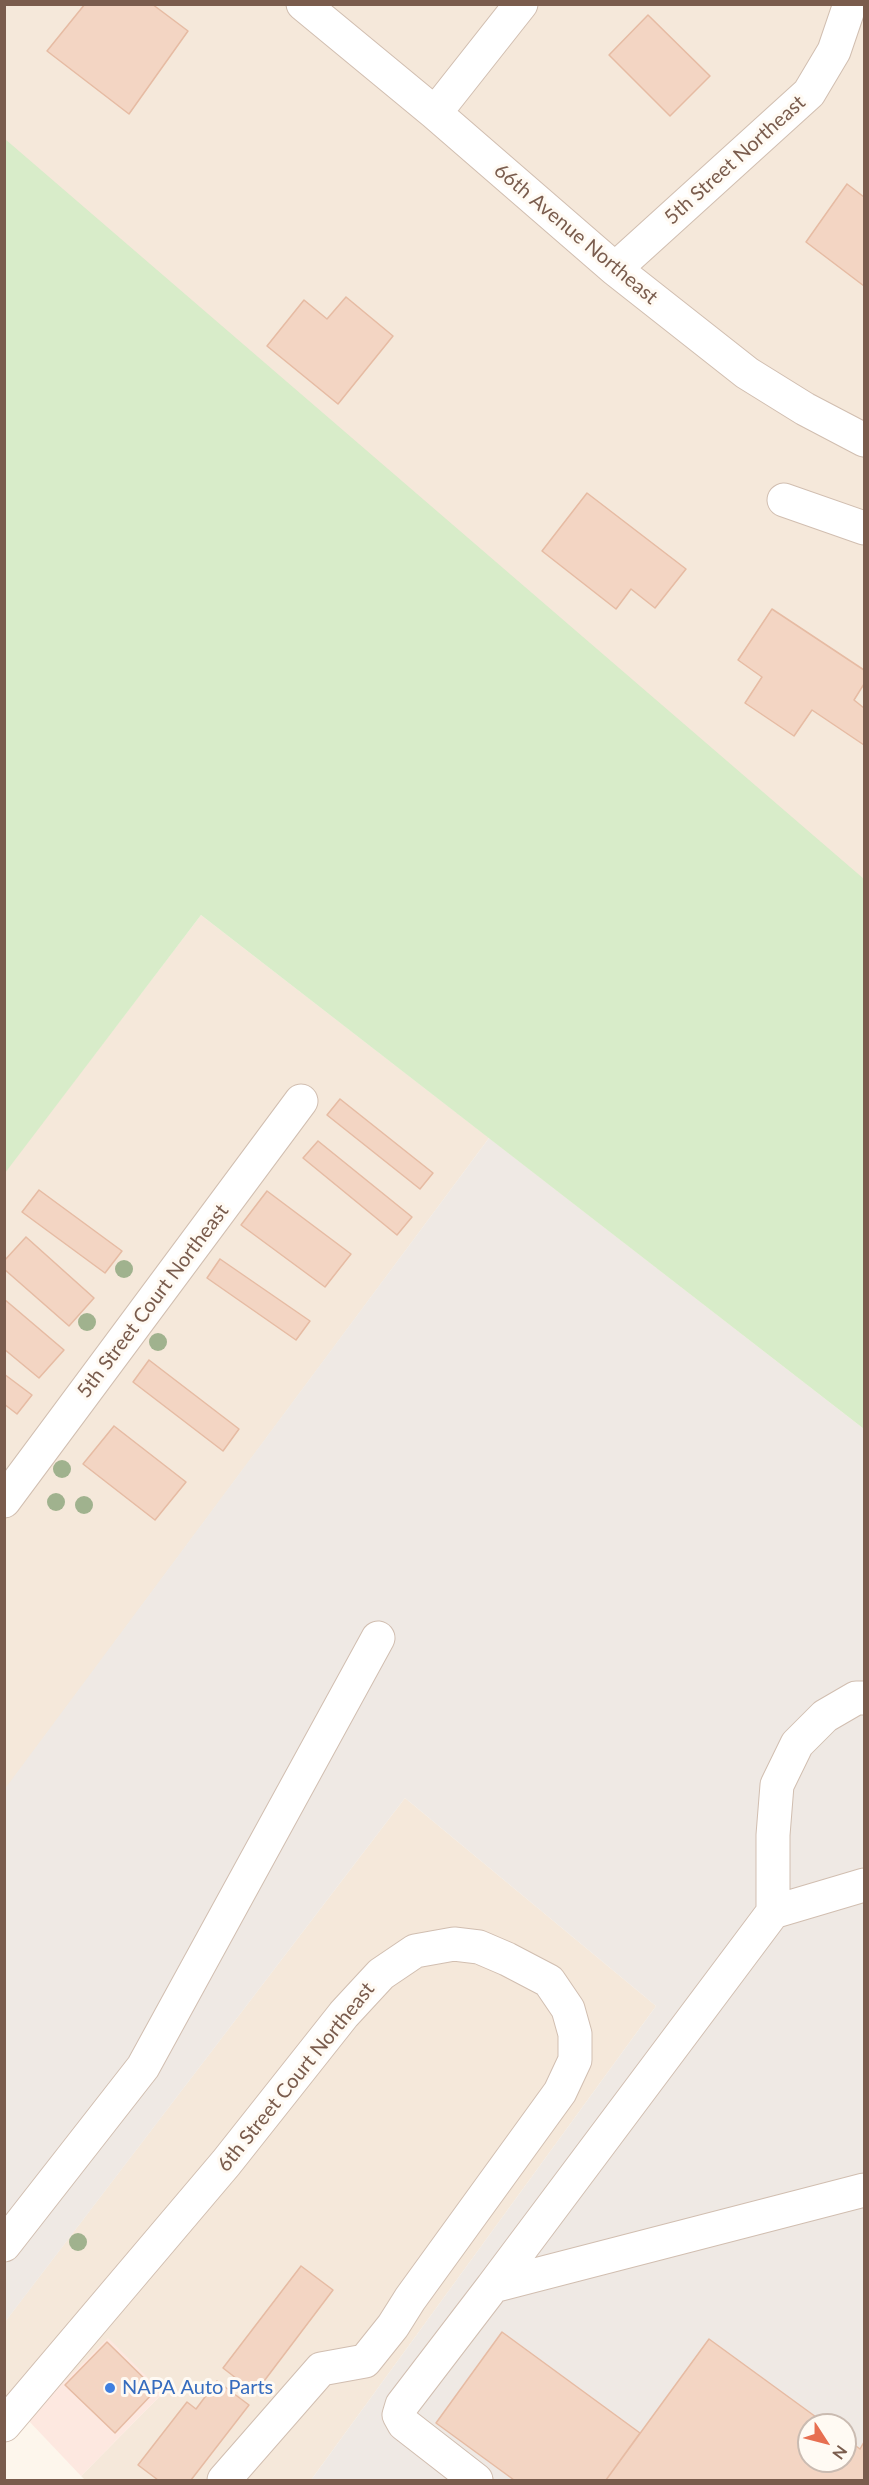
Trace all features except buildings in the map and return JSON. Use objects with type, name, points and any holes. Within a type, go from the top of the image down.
[{"type":"street","name":"66th Avenue Northeast","points":[[303,4],[435,113],[615,269],[747,373],[805,409],[864,440]]},
{"type":"street","points":[[435,113],[521,4]]},
{"type":"street","name":"5th Street Northeast","points":[[615,269],[809,93],[834,51],[850,4]]},
{"type":"street","points":[[784,500],[864,528]]},
{"type":"street","name":"5th Street Court Northeast","points":[[4,1501],[301,1101]]},
{"type":"street","points":[[4,2245],[143,2067],[378,1638]]},
{"type":"street","points":[[773,1912],[773,1835],[777,1785],[797,1744],[825,1716],[856,1698],[864,1698]]},
{"type":"street","points":[[476,2481],[404,2424],[399,2415],[402,2405],[773,1912],[864,1885]]},
{"type":"street","name":"6th Street Court Northeast","points":[[4,2425],[226,2163],[344,2014],[381,1974],[415,1951],[454,1944],[479,1947],[549,1981],[568,2009],[575,2034],[575,2060],[560,2092],[410,2299],[393,2326],[365,2361],[321,2369],[225,2481]]},
{"type":"street","points":[[493,2286],[864,2190]]},
{"type":"shaded area","points":[[4,5],[864,5],[864,880],[5,292]]},
{"type":"shaded area","points":[[201,915],[489,1138],[5,1790],[4,1173]]},
{"type":"shaded area","points":[[489,1138],[864,1429],[864,2480],[311,2480],[656,2006],[405,1798],[5,2322],[4,1790]]},
{"type":"shaded area","points":[[405,1798],[656,2006],[311,2480],[85,2480],[81,2476],[163,2393],[27,2419],[5,2395],[4,2323]]},
{"type":"shaded area","points":[[108,2338],[163,2393],[81,2476],[27,2419]]},
{"type":"green space","points":[[5,139],[864,879],[864,1429],[201,915],[5,1173]]},
{"type":"place","name":"NAPA Auto Parts","points":[[110,2388]]}]
